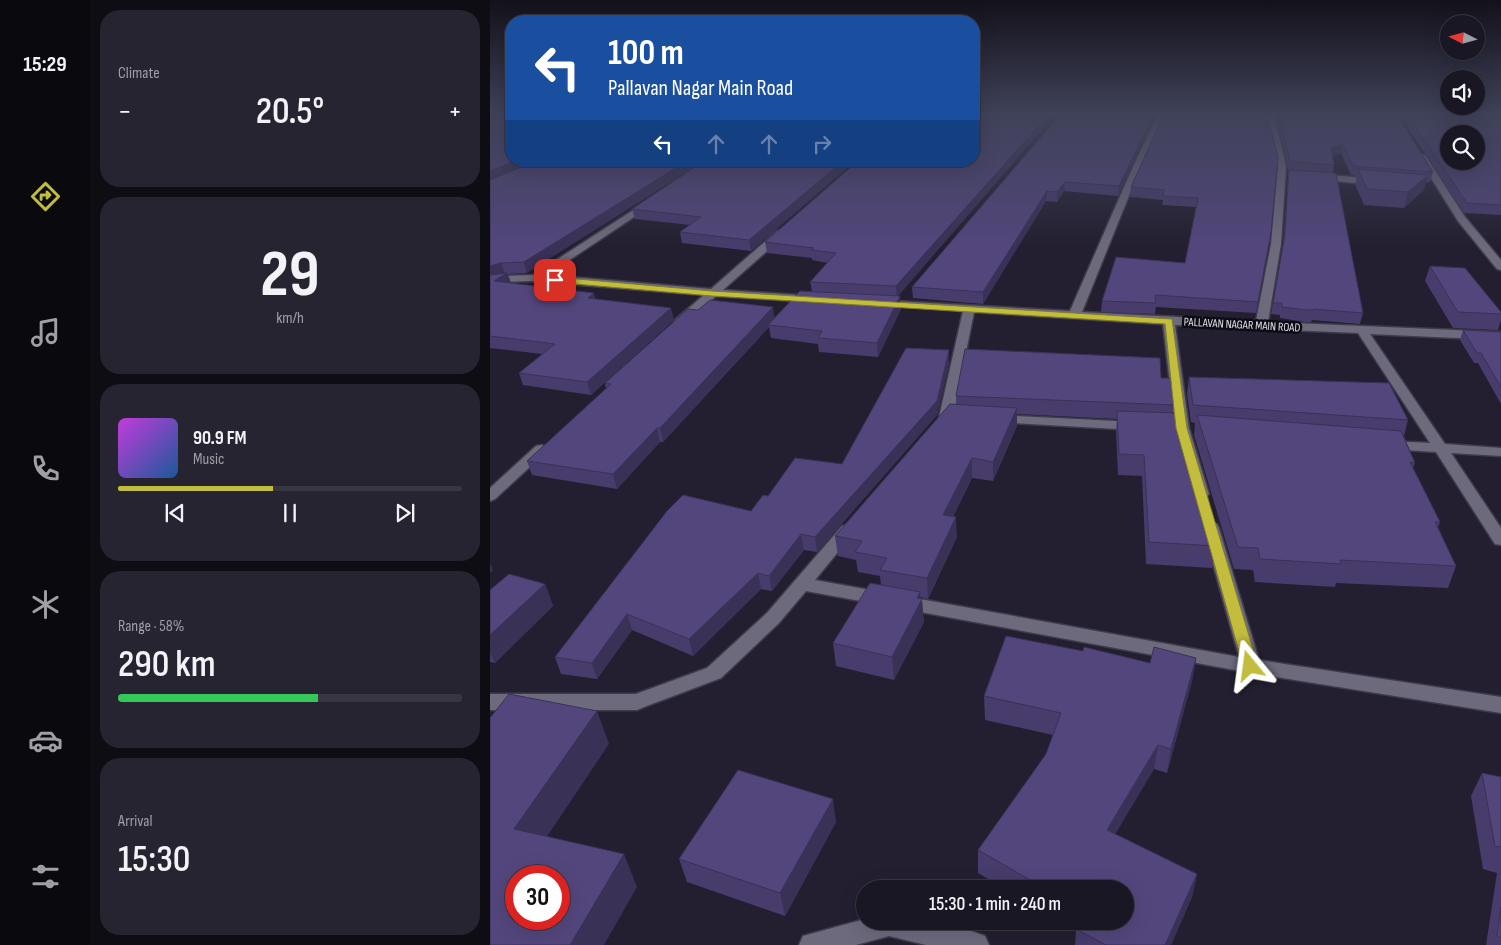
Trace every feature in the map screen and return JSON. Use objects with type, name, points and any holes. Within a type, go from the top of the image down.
[{"type":"street","points":[[1074,316],[1141,158]]},
{"type":"street","points":[[1261,326],[1286,175],[1280,158]]},
{"type":"street","points":[[1422,158],[1437,187],[1501,267]]},
{"type":"street","points":[[1310,177],[1385,183]]},
{"type":"street","points":[[535,278],[660,196]]},
{"type":"street","points":[[669,332],[791,224]]},
{"type":"street","points":[[490,282],[535,278],[712,293],[822,299]]},
{"type":"street","name":"PALLAVAN NAGAR MAIN ROAD","points":[[872,302],[905,300],[968,309],[1074,316],[1501,336]]},
{"type":"street","points":[[934,431],[946,417],[968,309]]},
{"type":"street","points":[[1169,321],[1184,428],[1250,666]]},
{"type":"street","points":[[1362,330],[1501,540]]},
{"type":"street","points":[[946,417],[966,418]]},
{"type":"street","points":[[985,418],[1152,426]]},
{"type":"street","points":[[490,496],[547,444]]},
{"type":"street","points":[[1371,444],[1501,452]]},
{"type":"street","points":[[492,705],[637,702],[714,673],[773,618],[858,518]]},
{"type":"street","points":[[802,584],[1250,666],[1501,705]]},
{"type":"street","points":[[812,945],[889,924],[976,945]]},
{"type":"building","points":[[490,158],[505,158],[505,165],[490,171]]},
{"type":"building","points":[[980,158],[1010,158],[896,286],[810,282],[836,253],[811,250],[814,248],[765,242],[851,167],[980,167]]},
{"type":"building","points":[[1023,158],[1132,158],[1119,186],[1065,182],[1057,192],[1047,191],[983,292],[912,287]]},
{"type":"building","points":[[1144,158],[1278,158],[1271,233],[1258,302],[1155,295],[1156,303],[1102,301],[1116,257],[1185,263],[1198,198],[1163,196],[1164,190],[1131,187]]},
{"type":"building","points":[[1289,158],[1333,158],[1334,165],[1290,161]]},
{"type":"building","points":[[1349,158],[1424,158],[1433,172],[1353,166]]},
{"type":"building","points":[[1485,158],[1501,158],[1501,205],[1467,203],[1445,170],[1485,170]]},
{"type":"building","points":[[521,167],[677,167],[524,262],[501,263],[490,266],[490,180]]},
{"type":"building","points":[[695,167],[836,167],[749,240],[680,232],[701,217],[632,209]]},
{"type":"building","points":[[1358,169],[1428,175],[1408,192],[1367,189]]},
{"type":"building","points":[[1289,170],[1336,173],[1363,313],[1307,310],[1282,307],[1282,303],[1273,303],[1285,234]]},
{"type":"building","points":[[1430,266],[1465,268],[1501,314],[1458,312]]},
{"type":"building","points":[[507,273],[494,281],[594,293],[588,298],[671,308],[587,382],[519,373],[555,344],[490,336],[490,275]]},
{"type":"building","points":[[800,291],[900,296],[877,343],[818,338],[822,331],[768,325]]},
{"type":"building","points":[[710,300],[773,307],[660,428],[657,428],[613,474],[527,461],[611,384],[605,383],[688,309],[698,310]]},
{"type":"building","points":[[1463,330],[1501,332],[1501,387],[1481,353],[1477,353]]},
{"type":"building","points":[[906,348],[949,350],[937,401],[815,537],[801,534],[769,576],[758,573],[689,639],[627,614],[592,663],[555,657],[667,511],[683,495],[751,511],[763,495],[768,496],[795,458],[842,464]]},
{"type":"building","points":[[965,349],[1160,358],[1161,378],[1171,378],[1174,405],[956,396]]},
{"type":"building","points":[[1189,377],[1389,383],[1408,420],[1193,405]]},
{"type":"building","points":[[950,404],[1017,408],[993,462],[972,458],[943,515],[956,517],[927,578],[880,570],[887,558],[855,552],[862,541],[835,536]]},
{"type":"building","points":[[1117,411],[1177,413],[1216,546],[1149,542],[1144,455],[1119,454]]},
{"type":"building","points":[[1197,415],[1401,431],[1415,463],[1410,462],[1440,522],[1435,522],[1456,566],[1340,560],[1341,564],[1260,559],[1258,548],[1238,547]]},
{"type":"building","points":[[509,574],[545,584],[490,635],[490,590]]},
{"type":"building","points":[[870,583],[920,592],[917,598],[922,599],[892,657],[833,643]]},
{"type":"building","points":[[1006,636],[1083,651],[1084,647],[1150,663],[1154,647],[1196,658],[1171,749],[1158,745],[1107,830],[1197,874],[1165,945],[1106,945],[1078,930],[1134,930],[1134,880],[1030,880],[978,850],[1046,754],[1061,713],[984,696]]},
{"type":"building","points":[[509,694],[597,711],[514,829],[624,854],[570,945],[490,945],[490,718]]},
{"type":"building","points":[[738,770],[833,799],[780,893],[679,859]]},
{"type":"building","points":[[1482,773],[1501,777],[1501,847],[1495,846]]},
{"type":"building","points":[[1501,907],[1501,938],[1497,936]]},
{"type":"route","points":[[555,280],[712,293],[902,303],[1169,321],[1182,428],[1250,666]]}]
